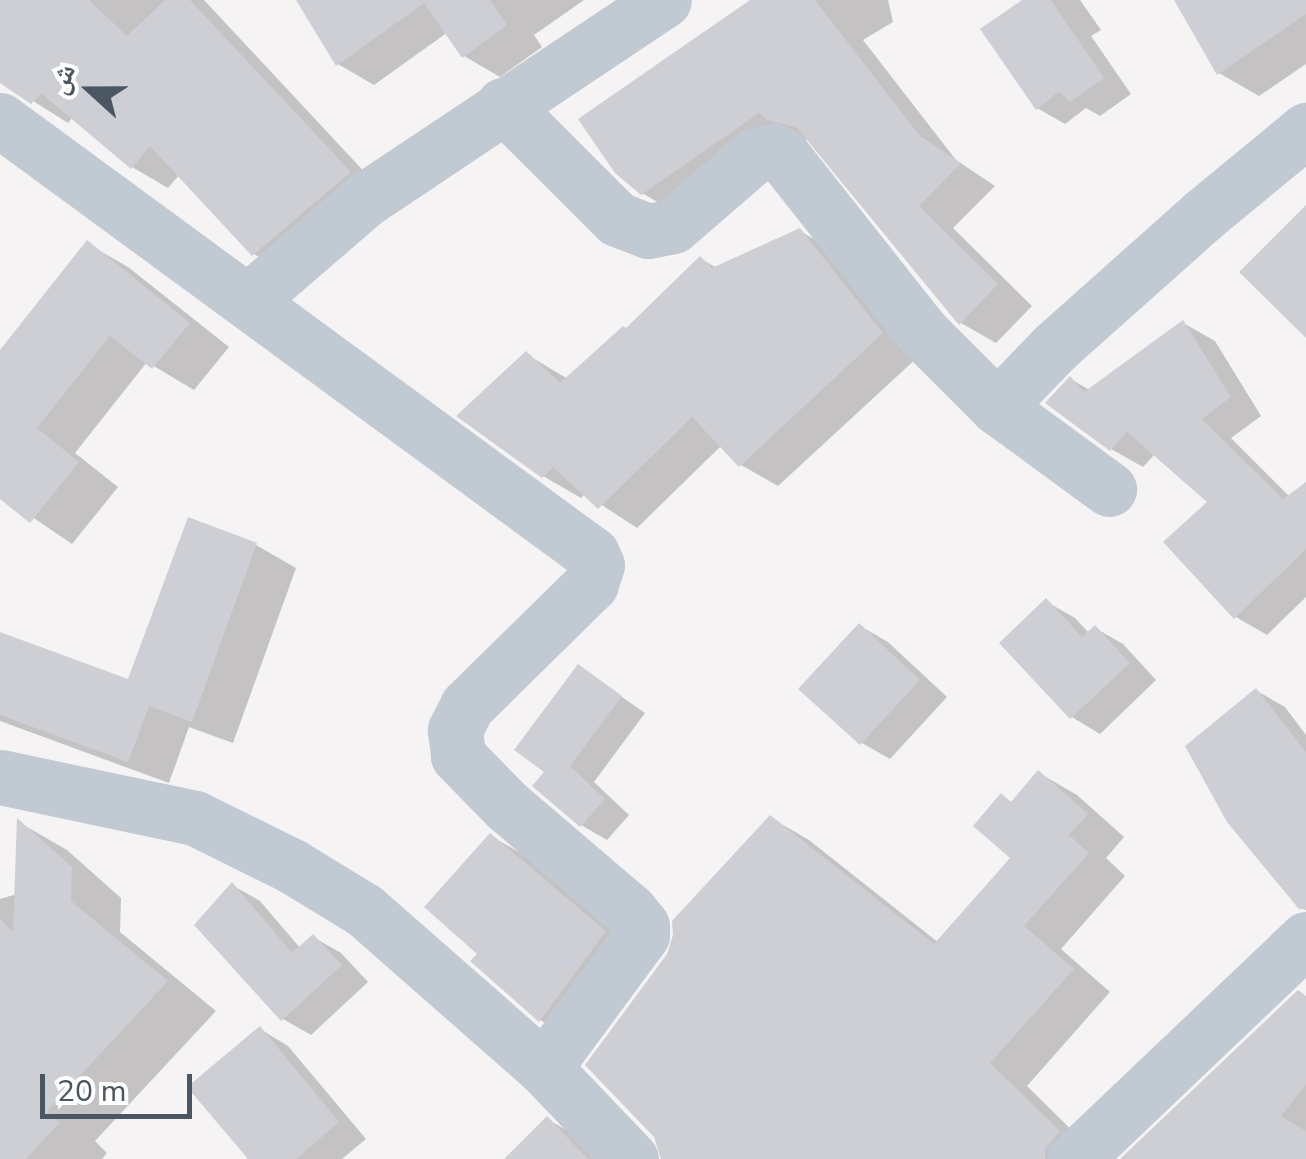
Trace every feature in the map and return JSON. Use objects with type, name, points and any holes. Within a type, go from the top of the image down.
[{"type":"street","points":[[250,300],[366,199],[664,0]]},
{"type":"street","points":[[503,104],[617,219],[648,232],[673,226],[756,155],[773,151],[783,156],[922,333],[997,407],[1109,489]]},
{"type":"street","points":[[0,120],[592,554],[597,564],[590,584],[467,706],[455,730],[458,756],[507,806],[642,926],[635,947],[544,1068]]},
{"type":"street","points":[[997,407],[1055,347],[1202,215],[1306,130]]},
{"type":"street","points":[[0,777],[195,818],[292,866],[364,910],[544,1068],[631,1159]]},
{"type":"street","points":[[1075,1159],[1306,939]]},
{"type":"building","points":[[0,0],[89,0],[127,36],[165,0],[190,0],[351,172],[252,256],[150,146],[131,169],[41,93],[31,104],[0,83]]},
{"type":"building","points":[[296,0],[490,0],[507,25],[462,58],[424,3],[336,66]]},
{"type":"building","points":[[750,0],[815,0],[920,136],[961,163],[919,206],[998,284],[959,325],[797,128],[767,120],[759,113],[641,195],[615,173],[578,119]]},
{"type":"building","points":[[1022,0],[1051,0],[1104,78],[1070,102],[1059,91],[1036,110],[980,29]]},
{"type":"building","points":[[1174,0],[1306,0],[1306,14],[1217,75]]},
{"type":"building","points":[[1306,205],[1306,338],[1239,272]]},
{"type":"building","points":[[800,228],[883,333],[739,467],[692,417],[598,509],[553,467],[542,478],[456,416],[526,351],[560,383],[623,326],[626,328],[700,256],[712,268]]},
{"type":"building","points":[[87,240],[190,323],[152,369],[110,336],[37,428],[79,462],[30,523],[0,499],[0,350]]},
{"type":"building","points":[[1183,320],[1231,397],[1202,419],[1283,499],[1306,482],[1306,549],[1234,619],[1163,542],[1207,502],[1127,432],[1110,451],[1045,403],[1070,376],[1084,392]]},
{"type":"building","points":[[188,517],[257,543],[192,722],[149,706],[128,762],[0,715],[0,632],[128,679]]},
{"type":"building","points":[[1046,598],[1082,637],[1095,625],[1130,663],[1070,719],[999,643]]},
{"type":"building","points":[[859,623],[920,680],[860,745],[798,689]]},
{"type":"building","points":[[578,664],[622,696],[570,766],[605,799],[580,827],[532,786],[544,772],[514,750]]},
{"type":"building","points":[[1256,688],[1306,752],[1306,909],[1299,909],[1227,822],[1185,746]]},
{"type":"building","points":[[1038,770],[1088,814],[1069,835],[1089,853],[1024,926],[1074,969],[990,1063],[1060,1131],[1045,1149],[1045,1159],[661,1159],[654,1137],[585,1065],[667,954],[673,935],[672,921],[770,815],[934,944],[1010,858],[973,826],[1001,793],[1011,802]]},
{"type":"building","points":[[17,818],[72,867],[71,901],[168,981],[47,1111],[59,1123],[26,1159],[0,1159],[0,919],[13,932]]},
{"type":"building","points":[[490,833],[606,931],[539,1022],[470,961],[477,954],[424,907]]},
{"type":"building","points":[[232,882],[292,953],[313,934],[342,965],[281,1021],[194,925]]},
{"type":"building","points":[[1298,990],[1306,996],[1306,1085],[1281,1116],[1306,1131],[1306,1159],[1120,1159]]},
{"type":"building","points":[[260,1026],[339,1122],[296,1159],[248,1159],[187,1087]]},
{"type":"building","points":[[547,1116],[588,1159],[504,1159]]}]
